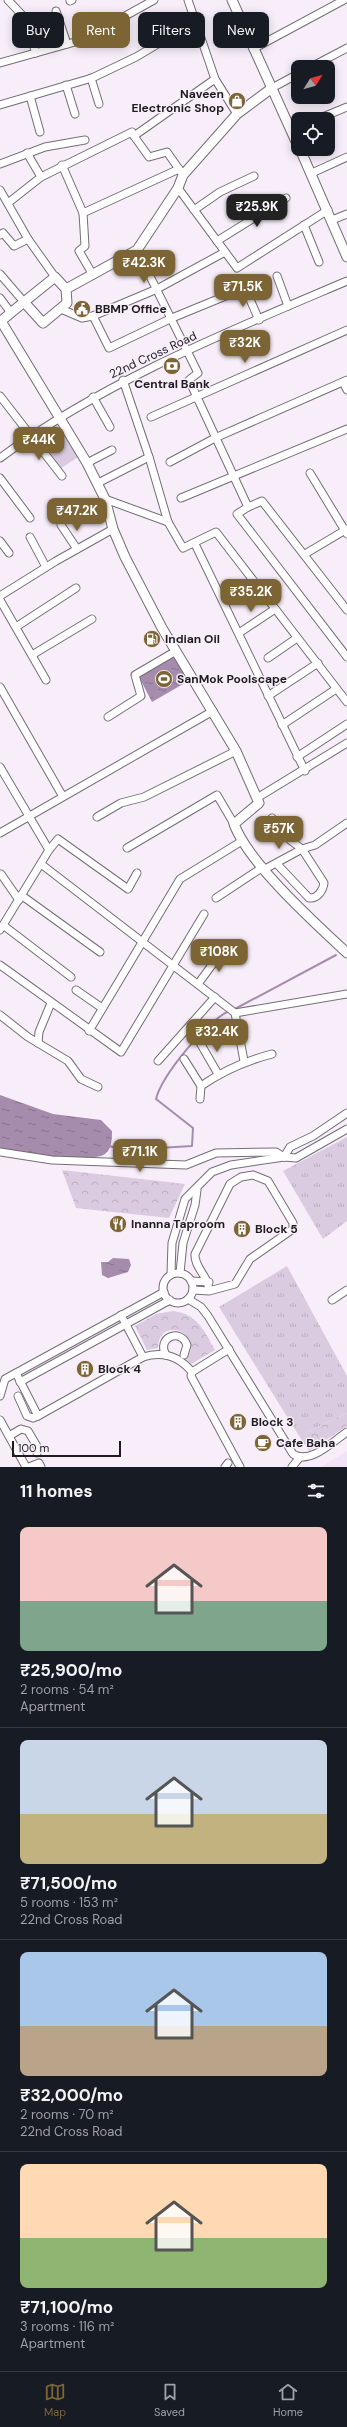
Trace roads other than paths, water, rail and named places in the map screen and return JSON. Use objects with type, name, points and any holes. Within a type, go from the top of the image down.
[{"type":"street","points":[[8,0],[23,16],[36,53]]},
{"type":"street","points":[[188,0],[192,12]]},
{"type":"street","points":[[232,0],[253,49],[291,123]]},
{"type":"street","points":[[253,49],[344,0]]},
{"type":"street","points":[[0,62],[82,40],[151,1]]},
{"type":"street","points":[[56,11],[67,44]]},
{"type":"street","points":[[0,105],[91,78],[136,57],[151,48]]},
{"type":"street","points":[[204,48],[215,79],[237,114]]},
{"type":"street","points":[[324,60],[347,48]]},
{"type":"street","points":[[91,78],[99,104]]},
{"type":"street","points":[[83,213],[181,172],[237,114],[272,88],[291,78]]},
{"type":"street","points":[[134,136],[215,79]]},
{"type":"street","points":[[66,85],[76,114]]},
{"type":"street","points":[[30,96],[40,132]]},
{"type":"street","points":[[334,112],[347,106]]},
{"type":"street","points":[[8,203],[41,177],[62,165],[132,132],[149,158],[168,152],[181,172],[178,188],[137,250],[66,289]]},
{"type":"street","points":[[0,164],[45,147],[85,140]]},
{"type":"street","points":[[27,153],[41,177]]},
{"type":"street","points":[[304,156],[347,256]]},
{"type":"street","points":[[312,173],[347,157]]},
{"type":"street","points":[[62,165],[83,213],[86,246],[79,250],[93,275]]},
{"type":"street","points":[[194,210],[220,192],[254,176]]},
{"type":"street","points":[[178,188],[237,268],[328,210]]},
{"type":"street","points":[[0,190],[28,239],[55,277],[66,289],[67,303],[61,310],[43,323],[0,274]]},
{"type":"street","points":[[217,242],[286,198]]},
{"type":"street","points":[[332,220],[347,214]]},
{"type":"street","points":[[304,225],[319,262]]},
{"type":"street","points":[[0,235],[3,233],[14,246],[28,239]]},
{"type":"street","points":[[137,250],[172,318],[198,374],[189,380],[214,438],[248,507]]},
{"type":"street","points":[[61,310],[82,318],[93,316],[157,289],[225,252]]},
{"type":"street","points":[[277,276],[288,306]]},
{"type":"street","points":[[55,277],[1,322],[60,416],[98,483],[105,498],[113,529],[125,557],[176,651],[236,751],[259,803],[234,824]]},
{"type":"street","name":"22nd Cross Road","points":[[0,458],[60,416],[123,380],[347,281]]},
{"type":"street","points":[[93,316],[109,348],[172,318],[245,288],[259,320]]},
{"type":"street","points":[[0,298],[11,313]]},
{"type":"street","points":[[151,417],[347,330]]},
{"type":"street","points":[[123,380],[149,457],[168,522],[183,548],[195,544],[216,532],[347,702]]},
{"type":"street","points":[[170,462],[214,438],[345,381],[347,390]]},
{"type":"street","points":[[0,396],[62,476]]},
{"type":"street","points":[[93,397],[110,428]]},
{"type":"street","points":[[181,498],[233,475],[347,429]]},
{"type":"street","points":[[87,463],[112,450]]},
{"type":"street","points":[[98,483],[149,457]]},
{"type":"street","points":[[306,554],[346,531],[310,473]]},
{"type":"street","points":[[0,478],[30,518]]},
{"type":"street","points":[[105,498],[168,522]]},
{"type":"street","points":[[347,610],[306,554],[262,501],[248,507],[238,514],[347,657]]},
{"type":"street","points":[[61,525],[77,549]]},
{"type":"street","points":[[0,596],[46,567],[113,529]]},
{"type":"street","points":[[30,537],[46,567]]},
{"type":"street","points":[[0,541],[9,554]]},
{"type":"street","points":[[195,544],[305,771]]},
{"type":"street","points":[[16,628],[76,588]]},
{"type":"street","points":[[0,600],[46,680]]},
{"type":"street","points":[[239,633],[275,609]]},
{"type":"street","points":[[32,655],[92,619]]},
{"type":"street","points":[[268,658],[297,638]]},
{"type":"street","points":[[108,717],[141,696],[135,675],[176,651]]},
{"type":"street","points":[[268,696],[318,663]]},
{"type":"street","points":[[0,687],[62,795]]},
{"type":"street","points":[[282,725],[336,689]]},
{"type":"street","points":[[0,833],[62,795],[212,711]]},
{"type":"street","points":[[297,757],[347,724]]},
{"type":"street","points":[[257,798],[305,771],[347,743]]},
{"type":"street","points":[[97,817],[121,803],[144,797],[236,751]]},
{"type":"street","points":[[0,767],[49,850]]},
{"type":"street","points":[[127,848],[217,795],[242,841],[264,868],[347,953]]},
{"type":"street","points":[[272,818],[290,840],[302,849],[324,883],[320,893],[314,898],[309,898],[276,863]]},
{"type":"street","points":[[216,898],[264,868],[302,849],[316,845],[347,823]]},
{"type":"street","points":[[71,977],[1,928],[49,850],[58,840],[128,889],[137,873]]},
{"type":"street","points":[[89,1031],[180,879],[242,841]]},
{"type":"street","points":[[41,864],[142,943],[233,1011],[244,1061]]},
{"type":"street","points":[[1,874],[20,898],[100,952]]},
{"type":"street","points":[[0,965],[89,1031],[121,1052],[204,914]]},
{"type":"street","points":[[198,984],[223,950]]},
{"type":"street","points":[[76,990],[102,1008]]},
{"type":"street","points":[[233,1011],[347,994]]},
{"type":"street","points":[[158,1061],[215,997]]},
{"type":"street","points":[[38,1043],[39,1032],[51,1003]]},
{"type":"street","points":[[0,1015],[38,1043],[68,1061],[81,1079],[98,1087]]},
{"type":"street","points":[[199,1041],[218,1074]]},
{"type":"street","points":[[201,1086],[218,1074],[244,1061],[272,1054]]},
{"type":"street","points":[[184,1059],[201,1086],[200,1099]]},
{"type":"street","points":[[170,1300],[164,1292],[165,1282],[171,1274],[172,1243],[185,1199],[197,1190],[212,1172],[231,1165],[284,1156],[290,1147],[313,1136],[347,1113]]},
{"type":"street","points":[[0,1152],[52,1160],[165,1165],[186,1165],[216,1153],[276,1152],[284,1156],[296,1158],[347,1129]]},
{"type":"street","points":[[193,1290],[209,1291],[235,1284],[250,1259],[293,1229],[293,1222],[268,1181],[259,1176],[246,1175],[230,1184],[197,1248],[195,1261],[209,1282],[209,1291]]},
{"type":"street","points":[[180,1273],[183,1243],[195,1205],[197,1190]]},
{"type":"street","points":[[20,1382],[170,1300],[179,1302],[188,1299],[193,1290],[189,1277],[180,1273],[171,1274]]},
{"type":"street","points":[[191,1281],[209,1282]]},
{"type":"street","points":[[332,1300],[347,1290]]},
{"type":"street","points":[[0,1396],[5,1379],[164,1292]]},
{"type":"street","points":[[188,1299],[205,1311],[290,1451],[300,1457],[310,1457],[347,1432]]},
{"type":"street","points":[[121,1316],[143,1357]]},
{"type":"street","points":[[166,1355],[163,1348],[164,1341],[170,1336],[177,1335],[183,1338],[187,1345],[184,1355]]},
{"type":"street","points":[[192,1372],[229,1349]]},
{"type":"street","points":[[18,1396],[27,1416],[33,1418],[143,1357],[154,1354],[166,1355],[177,1359],[192,1372]]},
{"type":"street","points":[[192,1372],[191,1376],[240,1467]]},
{"type":"street","points":[[16,1373],[38,1416]]},
{"type":"street","points":[[0,1420],[26,1467]]},
{"type":"street","points":[[9,1436],[21,1430],[28,1431],[38,1448],[37,1453]]},
{"type":"street","points":[[292,1467],[300,1457]]},
{"type":"street","points":[[29,1467],[38,1463],[41,1467]]},
{"type":"water","name":"SanMok Poolscape","points":[[174,654],[190,680],[152,702],[139,677]]},
{"type":"water","points":[[0,1095],[53,1114],[101,1120],[112,1131],[109,1149],[105,1154],[97,1157],[70,1158],[0,1149]]},
{"type":"water","points":[[113,1258],[129,1259],[131,1265],[128,1272],[108,1278],[102,1275],[101,1262],[108,1262]]},
{"type":"waterway","points":[[233,1010],[336,955]]},
{"type":"waterway","points":[[109,1146],[125,1150],[192,1146],[193,1128],[156,1099],[167,1077],[186,1050],[209,1026],[229,1011]]},
{"type":"place","name":"Naveen Electronic Shop","points":[[237,101]]},
{"type":"place","name":"BBMP Office","points":[[82,309]]},
{"type":"place","name":"Central Bank","points":[[172,366]]},
{"type":"place","name":"Indian Oil","points":[[152,639]]},
{"type":"place","name":"SanMok Poolscape","points":[[164,679]]},
{"type":"place","name":"Inanna Taproom","points":[[118,1224]]},
{"type":"place","name":"Block 5","points":[[242,1229]]},
{"type":"place","name":"Block 4","points":[[85,1369]]},
{"type":"place","name":"Block 3","points":[[238,1422]]},
{"type":"place","name":"Cafe Baha","points":[[263,1443]]}]
